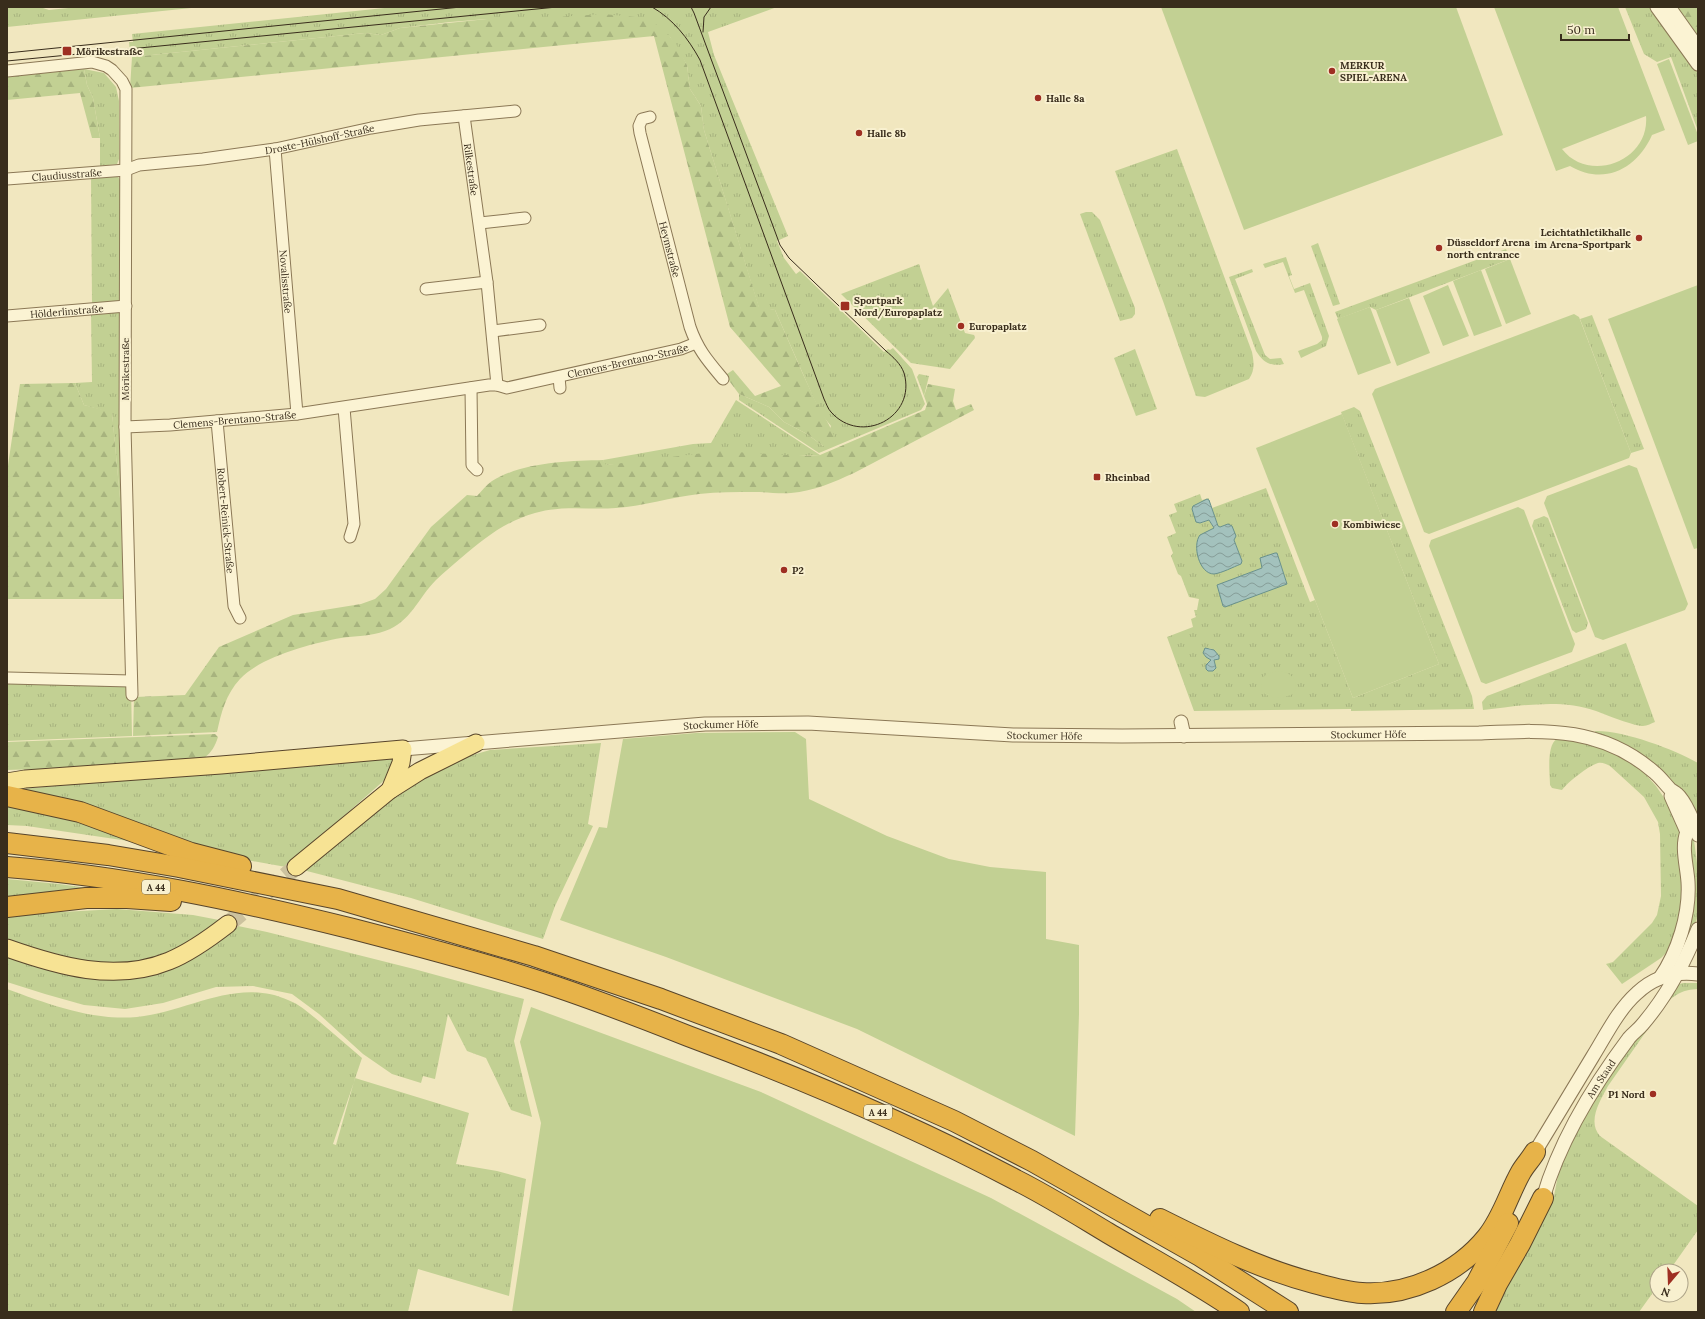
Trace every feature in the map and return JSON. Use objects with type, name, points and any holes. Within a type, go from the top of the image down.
[{"type":"highway","points":[[7,796],[80,812],[190,853],[242,866],[254,881]]},
{"type":"highway","name":"A 44","points":[[7,843],[108,855],[254,881],[338,899],[534,956],[662,999],[781,1044],[954,1121],[1032,1161],[1200,1256],[1288,1312]]},
{"type":"highway","name":"A 44","points":[[7,867],[81,875],[216,898],[303,917],[420,946],[528,978],[765,1064],[862,1105],[947,1144],[1020,1181],[1208,1291],[1239,1312]]},
{"type":"highway","points":[[7,907],[86,898],[127,898],[181,902],[226,911],[267,916],[303,917]]},
{"type":"highway","points":[[1032,1161],[1078,1176],[1202,1240],[1254,1263],[1298,1279],[1333,1288],[1362,1293],[1389,1292],[1414,1287],[1455,1267],[1488,1236],[1506,1205],[1521,1173],[1535,1152]]},
{"type":"highway","points":[[1456,1312],[1477,1282],[1502,1236],[1529,1177],[1535,1152]]},
{"type":"highway","points":[[1484,1312],[1497,1284],[1520,1244],[1543,1198]]},
{"type":"highway","points":[[1473,1312],[1497,1284]]},
{"type":"main road","points":[[296,867],[390,790],[420,771],[476,743]]},
{"type":"main road","points":[[7,782],[25,779],[221,765],[403,749],[402,763],[390,790]]},
{"type":"main road","points":[[7,948],[58,964],[81,969],[125,971],[168,962],[204,942],[228,924]]},
{"type":"street","points":[[1657,7],[1698,64]]},
{"type":"street","points":[[1669,7],[1698,48]]},
{"type":"street","name":"Mörikestraße","points":[[7,71],[92,62],[106,66],[117,75],[126,89],[125,427],[132,695]]},
{"type":"street","name":"Droste-Hülshoff-Straße","points":[[126,170],[138,164],[202,159],[275,150],[371,128],[418,120],[516,111]]},
{"type":"street","name":"Rilkestraße","points":[[464,116],[480,223],[493,331],[497,385]]},
{"type":"street","name":"Heymstraße","points":[[650,117],[642,119],[639,126],[640,133],[696,344],[723,379]]},
{"type":"street","name":"Novalisstraße","points":[[275,150],[297,414]]},
{"type":"street","name":"Claudiusstraße","points":[[7,179],[126,170]]},
{"type":"street","points":[[480,223],[525,218]]},
{"type":"street","points":[[426,289],[487,282]]},
{"type":"street","name":"Hölderlinstraße","points":[[7,316],[126,306]]},
{"type":"street","points":[[493,331],[540,325]]},
{"type":"street","name":"Clemens-Brentano-Straße","points":[[125,427],[297,414],[471,388],[497,385],[507,388],[560,382],[696,344]]},
{"type":"street","points":[[471,388],[472,465],[477,470]]},
{"type":"street","points":[[344,408],[354,524],[350,538]]},
{"type":"street","name":"Robert-Reinick-Straße","points":[[216,421],[234,606],[240,618]]},
{"type":"street","points":[[8,678],[131,681]]},
{"type":"street","points":[[1181,722],[1184,736]]},
{"type":"street","name":"Stockumer Höfe","points":[[403,749],[705,724],[808,723],[1027,735],[1184,736],[1479,733],[1528,731],[1568,733],[1597,740],[1622,750],[1656,773],[1670,790],[1678,794],[1694,826]]},
{"type":"street","name":"Stockumer Höfe","points":[[1670,790],[1672,799],[1694,826]]},
{"type":"street","name":"Am Staad","points":[[1660,978],[1670,963],[1686,911],[1688,884],[1685,847],[1694,826]]},
{"type":"street","name":"Am Staad","points":[[1543,1198],[1550,1176],[1571,1129],[1592,1091],[1630,1036],[1642,1026],[1668,990],[1679,973],[1698,928]]},
{"type":"street","name":"Am Staad","points":[[1535,1152],[1608,1030],[1628,1002],[1648,985],[1660,978],[1679,973],[1698,974]]},
{"type":"green space","points":[[7,7],[40,7],[49,10],[78,7],[201,7],[7,27]]},
{"type":"green space","points":[[394,7],[777,7],[708,32],[714,55],[788,236],[777,241],[784,258],[796,274],[800,271],[884,352],[893,348],[912,369],[925,404],[921,410],[819,453],[739,400],[739,394],[769,407],[784,422],[807,434],[823,446],[831,426],[822,415],[814,399],[775,310],[759,308],[704,130],[701,106],[690,89],[687,65],[670,37],[528,19],[487,19],[400,28],[381,35],[365,33],[132,57],[132,51],[130,52],[129,42],[133,42],[132,34]]},
{"type":"green space","name":"MERKUR SPIEL-ARENA","points":[[1161,7],[1456,7],[1503,135],[1244,230]]},
{"type":"green space","points":[[1494,7],[1618,7],[1665,130],[1652,135],[1646,147],[1638,157],[1618,171],[1607,174],[1595,174],[1583,172],[1570,166],[1556,171]],"holes":[[[1646,116],[1645,132],[1638,145],[1628,155],[1616,162],[1601,166],[1587,165],[1574,159],[1562,149]]]},
{"type":"green space","points":[[1625,7],[1653,7],[1698,68],[1698,131],[1671,57],[1657,62],[1644,54]]},
{"type":"green space","points":[[1676,7],[1698,7],[1698,39]]},
{"type":"green space","points":[[603,14],[646,18],[660,27],[676,44],[687,65],[690,89],[701,106],[704,130],[759,307],[775,310],[816,403],[830,426],[834,436],[829,445],[823,446],[807,434],[784,422],[769,407],[739,394],[727,378],[727,374],[733,370],[755,396],[781,386],[730,327],[654,36],[130,88],[132,57],[365,33],[381,35],[400,28],[487,19],[528,19]]},
{"type":"green space","points":[[1669,59],[1698,135],[1698,141],[1688,145],[1657,64]]},
{"type":"green space","points":[[84,69],[104,73],[116,87],[119,101],[119,159],[117,164],[100,166],[100,138],[93,98],[87,85]]},
{"type":"green space","points":[[84,69],[87,85],[93,98],[100,138],[92,138],[80,93],[7,100],[7,77]]},
{"type":"green space","points":[[1177,149],[1252,352],[1254,366],[1249,379],[1205,397],[1196,396],[1115,171]]},
{"type":"green space","points":[[91,175],[117,175],[120,180],[121,294],[119,300],[116,302],[92,304]]},
{"type":"green space","points":[[1092,212],[1100,220],[1135,308],[1135,314],[1132,318],[1120,321],[1080,214]]},
{"type":"green space","points":[[1318,243],[1340,304],[1333,306],[1311,246]]},
{"type":"green space","points":[[1506,249],[1510,259],[1376,310],[1370,307],[1338,319],[1335,312]]},
{"type":"green space","points":[[1286,257],[1292,275],[1289,276],[1294,289],[1310,283],[1329,336],[1326,346],[1301,358],[1298,351],[1317,344],[1322,340],[1322,337],[1304,290],[1295,293],[1283,262],[1265,268],[1263,264]]},
{"type":"green space","points":[[1510,259],[1531,314],[1506,324],[1485,269]]},
{"type":"green space","points":[[919,264],[933,306],[948,288],[965,333],[974,335],[975,338],[950,369],[911,363],[841,294]]},
{"type":"green space","points":[[1252,269],[1253,272],[1235,279],[1265,355],[1270,359],[1281,358],[1284,364],[1275,365],[1267,363],[1256,351],[1229,277]]},
{"type":"green space","points":[[1481,270],[1502,326],[1474,336],[1453,281]]},
{"type":"green space","points":[[1448,285],[1469,336],[1443,346],[1423,296]]},
{"type":"green space","points":[[1698,285],[1698,548],[1694,549],[1608,319]]},
{"type":"green space","points":[[1409,298],[1430,353],[1397,366],[1376,310]]},
{"type":"green space","points":[[1370,307],[1391,363],[1358,375],[1337,319]]},
{"type":"green space","points":[[91,311],[118,311],[121,315],[121,509],[112,413],[84,405],[75,383],[92,382]]},
{"type":"green space","points":[[1574,314],[1579,317],[1631,453],[1629,458],[1429,534],[1424,532],[1372,394],[1375,389]]},
{"type":"green space","points":[[1592,315],[1644,449],[1631,453],[1580,319]]},
{"type":"green space","points":[[1135,349],[1157,409],[1136,416],[1114,358]]},
{"type":"green space","points":[[919,374],[929,376],[924,396],[917,377]]},
{"type":"green space","points":[[75,383],[84,405],[112,412],[121,509],[123,599],[7,599],[7,472],[20,384]]},
{"type":"green space","points":[[928,384],[955,389],[953,401],[956,410],[971,404],[974,410],[854,473],[831,483],[808,490],[786,493],[706,493],[626,507],[555,509],[524,517],[495,531],[445,571],[430,587],[408,616],[394,627],[374,634],[341,638],[302,647],[273,658],[249,671],[240,679],[231,691],[222,711],[217,732],[133,736],[135,697],[185,695],[219,647],[293,615],[361,604],[375,599],[386,589],[431,527],[467,495],[477,496],[492,481],[504,475],[532,466],[561,462],[603,460],[606,465],[720,451],[803,456],[820,455],[925,410],[927,404],[924,396]]},
{"type":"green space","points":[[736,400],[820,455],[605,465],[603,460],[693,444],[711,443]]},
{"type":"green space","points":[[1354,407],[1360,411],[1472,696],[1474,709],[1194,711],[1167,637],[1193,627],[1191,619],[1196,617],[1194,610],[1197,610],[1199,599],[1189,597],[1171,556],[1173,553],[1167,537],[1176,533],[1169,515],[1177,512],[1174,504],[1200,494],[1202,500],[1209,498],[1209,500],[1207,499],[1203,502],[1201,523],[1209,520],[1214,529],[1200,535],[1212,574],[1214,574],[1241,564],[1242,561],[1228,524],[1220,527],[1218,526],[1212,508],[1266,488],[1310,602],[1315,600],[1353,698],[1439,664],[1341,412]],"holes":[[[1277,553],[1287,584],[1217,585],[1262,568]],[[1209,648],[1212,649],[1217,659],[1214,659],[1215,663],[1207,663],[1211,659],[1206,657],[1203,653]]]},
{"type":"green space","name":"Kombiwiese","points":[[1342,414],[1439,664],[1353,698],[1256,448]]},
{"type":"green space","points":[[1629,465],[1637,468],[1688,604],[1685,610],[1603,640],[1595,637],[1544,503],[1547,496]]},
{"type":"green space","points":[[1518,507],[1524,510],[1575,644],[1572,652],[1486,684],[1481,682],[1429,546],[1431,540]]},
{"type":"green space","points":[[1544,516],[1548,518],[1588,623],[1586,629],[1576,633],[1572,630],[1532,526],[1534,520]]},
{"type":"green space","points":[[1626,643],[1655,722],[1645,726],[1639,726],[1582,707],[1554,704],[1526,705],[1483,710],[1482,702],[1487,696]]},
{"type":"green space","points":[[1276,671],[1285,672],[1293,677],[1296,685],[1293,694],[1276,698],[1265,694],[1262,691],[1261,679],[1267,674]]},
{"type":"green space","points":[[120,681],[131,688],[132,736],[7,741],[7,682]]},
{"type":"green space","points":[[1595,731],[1619,734],[1648,741],[1676,752],[1698,763],[1698,821],[1675,790],[1596,734]]},
{"type":"green space","points":[[795,732],[806,739],[809,799],[887,836],[949,859],[990,867],[1046,872],[1046,939],[1079,945],[1079,1014],[1075,1136],[857,1029],[666,957],[560,920],[599,827],[607,828],[623,739],[696,733]]},
{"type":"green space","points":[[215,734],[218,737],[216,743],[204,758],[7,770],[7,742]]},
{"type":"green space","points":[[1563,738],[1600,745],[1639,767],[1656,786],[1669,805],[1681,836],[1686,893],[1672,947],[1661,958],[1622,984],[1606,964],[1613,962],[1652,923],[1657,915],[1661,896],[1660,834],[1658,822],[1644,797],[1610,766],[1604,763],[1598,763],[1589,767],[1573,779],[1562,790],[1552,788],[1550,785],[1549,768],[1551,747],[1557,739]]},
{"type":"green space","points":[[601,743],[588,824],[593,826],[555,906],[543,939],[411,898],[303,870],[420,775],[445,763],[490,750]]},
{"type":"green space","points":[[396,758],[388,777],[286,867],[200,849],[20,789]]},
{"type":"green space","points":[[7,806],[86,821],[142,843],[27,826],[7,825]]},
{"type":"green space","points":[[1690,837],[1694,840],[1699,903],[1696,924],[1682,959]]},
{"type":"green space","points":[[7,879],[59,884],[122,893],[7,901]]},
{"type":"green space","points":[[117,909],[193,915],[219,920],[205,932],[174,951],[138,963],[120,965],[102,965],[74,961],[7,941],[7,915]]},
{"type":"green space","points":[[238,926],[414,969],[524,999],[514,1041],[532,1117],[511,1110],[486,1058],[467,1051],[448,1014],[435,1079],[423,1076],[421,1083],[392,1074],[363,1054],[319,1014],[292,994],[253,986],[216,987],[163,1003],[125,1009],[84,1005],[7,982],[7,955],[57,973],[113,980],[143,978],[173,969],[205,952]]},
{"type":"green space","points":[[1683,983],[1697,983],[1698,989],[1680,993],[1666,1003],[1608,1086],[1596,1111],[1595,1124],[1596,1130],[1600,1136],[1698,1206],[1698,1230],[1675,1263],[1649,1263],[1649,1298],[1639,1312],[1484,1312],[1502,1296],[1553,1201],[1560,1165],[1595,1097],[1615,1067],[1676,985]]},
{"type":"green space","points":[[7,989],[54,1006],[87,1014],[120,1018],[156,1014],[212,998],[250,992],[269,994],[297,1004],[362,1058],[355,1078],[469,1113],[456,1164],[497,1171],[526,1179],[509,1296],[418,1269],[408,1312],[7,1312]],"holes":[[[354,1083],[336,1145],[333,1144]]]},
{"type":"green space","points":[[531,1007],[761,1092],[991,1198],[1177,1299],[1196,1312],[512,1312],[541,1123],[520,1042]]},
{"type":"water","points":[[1207,499],[1209,500],[1218,526],[1220,527],[1228,524],[1232,526],[1236,536],[1234,540],[1242,561],[1241,564],[1214,574],[1209,573],[1201,564],[1198,558],[1197,545],[1200,535],[1214,528],[1209,520],[1200,523],[1196,522],[1192,509],[1193,506]]},
{"type":"water","points":[[1277,553],[1287,584],[1225,607],[1223,606],[1217,585],[1262,568],[1260,558]]},
{"type":"water","points":[[1205,648],[1214,650],[1219,656],[1219,659],[1214,660],[1216,668],[1213,671],[1208,671],[1206,669],[1206,665],[1211,660],[1203,653]]},
{"type":"tunnel","points":[[228,924],[296,867]]},
{"type":"tram line","points":[[7,53],[461,7]]},
{"type":"tram line","points":[[7,61],[557,7]]},
{"type":"tram line","points":[[652,7],[673,23],[690,44],[700,60],[828,408],[843,422],[857,426],[871,426],[884,422],[895,414],[902,402],[906,389],[903,370],[894,358],[789,258],[780,245],[691,7]]},
{"type":"tram line","points":[[703,32],[704,17],[711,7]]},
{"type":"place","name":"Mörikestraße","points":[[67,51]]},
{"type":"place","name":"MERKUR SPIEL-ARENA","points":[[1332,71]]},
{"type":"place","name":"Halle 8a","points":[[1038,98]]},
{"type":"place","name":"Halle 8b","points":[[859,133]]},
{"type":"place","name":"Leichtathletikhalle im Arena-Sportpark","points":[[1639,238]]},
{"type":"place","name":"Düsseldorf Arena north entrance","points":[[1439,248]]},
{"type":"place","name":"Sportpark Nord/Europaplatz","points":[[845,306]]},
{"type":"place","name":"Europaplatz","points":[[961,326]]},
{"type":"place","name":"Rheinbad","points":[[1097,477]]},
{"type":"place","name":"Kombiwiese","points":[[1335,524]]},
{"type":"place","name":"P2","points":[[784,570]]},
{"type":"place","name":"P1 Nord","points":[[1653,1094]]}]
